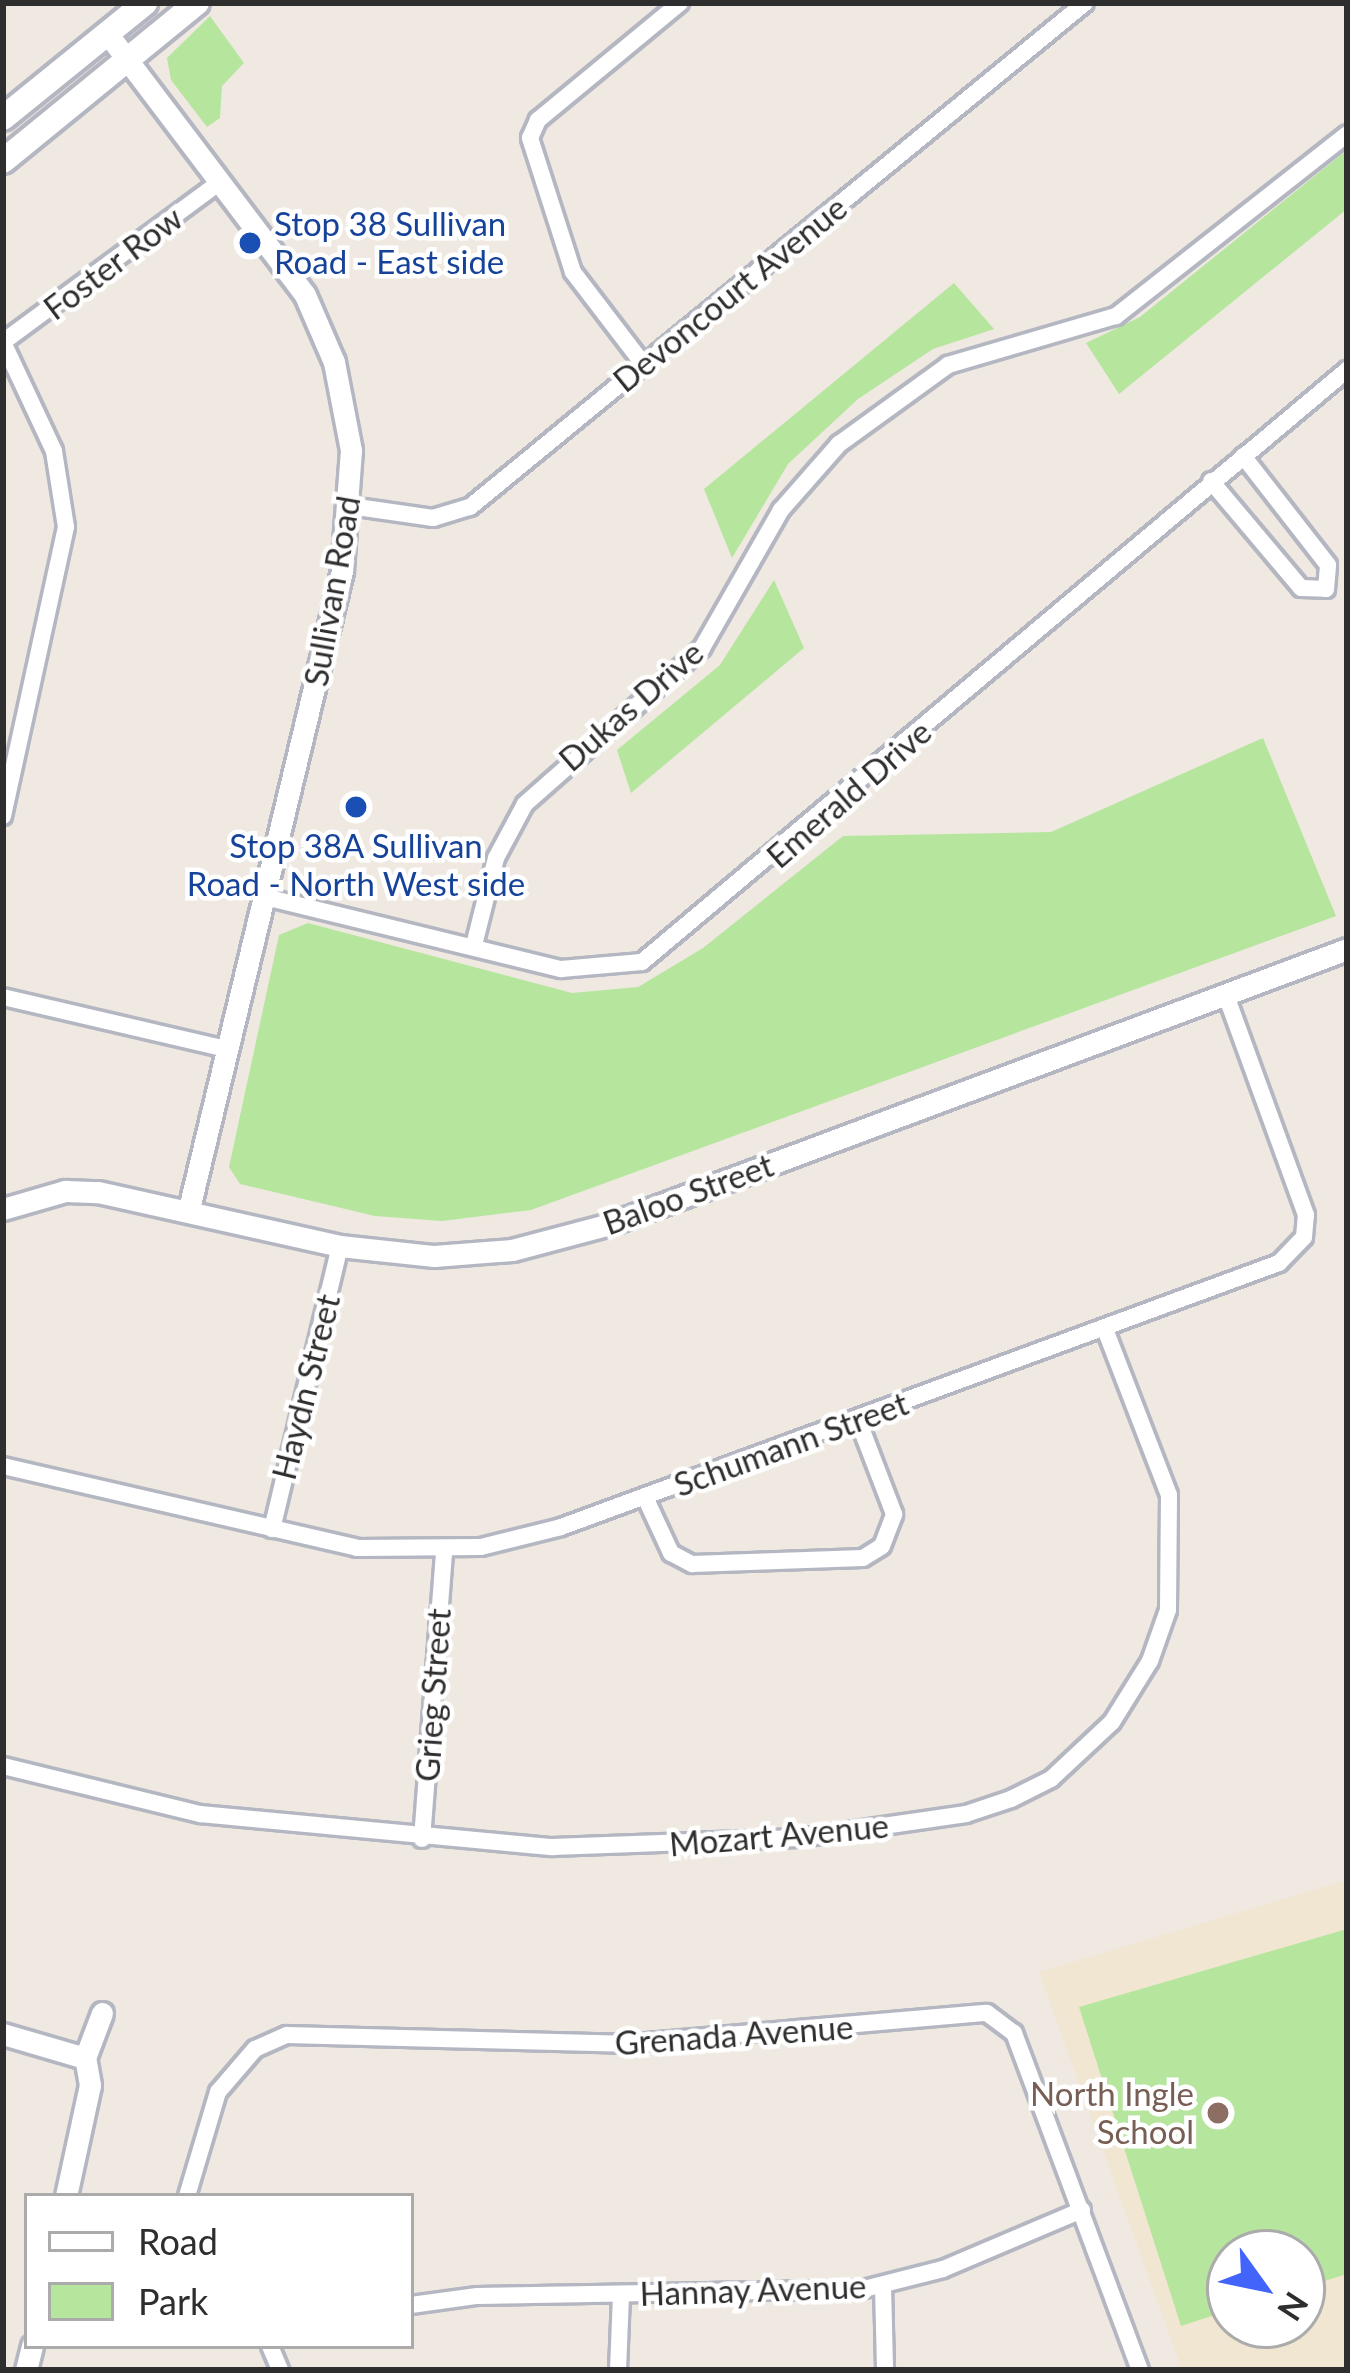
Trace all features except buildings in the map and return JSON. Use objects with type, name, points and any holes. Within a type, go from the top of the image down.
[{"type":"main road","points":[[3,118],[145,3]]},
{"type":"main road","points":[[3,161],[197,3]]},
{"type":"street","points":[[644,364],[573,272],[530,138],[538,121],[680,3]]},
{"type":"street","name":"Devoncourt Avenue","points":[[350,506],[433,518],[464,511],[1084,3]]},
{"type":"street","name":"Sullivan Road","points":[[107,33],[294,278],[326,341],[349,428],[350,506],[265,897],[189,1208]]},
{"type":"street","name":"Dukas Drive","points":[[474,945],[496,858],[525,804],[702,648],[781,510],[839,444],[948,364],[1116,316],[1347,134]]},
{"type":"street","name":"Foster Row","points":[[3,342],[221,181]]},
{"type":"street","points":[[3,342],[54,451],[66,526],[3,816]]},
{"type":"street","name":"Emerald Drive","points":[[265,897],[585,971],[654,956],[1347,370]]},
{"type":"street","points":[[1211,481],[1301,588],[1321,593],[1328,565],[1243,455]]},
{"type":"street","name":"Baloo Street","points":[[3,1209],[82,1190],[189,1208],[340,1246],[459,1256],[570,1236],[1347,949]]},
{"type":"street","name":"Schumann Street","points":[[3,1466],[357,1548],[444,1552],[538,1535],[1280,1263],[1304,1237],[1306,1215],[1225,993]]},
{"type":"street","points":[[3,997],[227,1049]]},
{"type":"street","name":"Haydn Street","points":[[272,1529],[340,1246]]},
{"type":"street","name":"Mozart Avenue","points":[[3,1766],[172,1809],[422,1839],[623,1849],[800,1838],[966,1814],[1051,1779],[1095,1742],[1135,1690],[1161,1634],[1172,1576],[1169,1495],[1105,1329]]},
{"type":"street","points":[[645,1497],[664,1543],[692,1564],[863,1558],[883,1546],[894,1514],[858,1420]]},
{"type":"street","name":"Grieg Street","points":[[422,1839],[444,1552]]},
{"type":"street","name":"Grenada Avenue","points":[[188,2193],[218,2092],[255,2049],[287,2035],[623,2044],[976,2012],[1000,2018],[1014,2033],[1140,2370]]},
{"type":"street","points":[[67,2193],[91,2085],[85,2058],[102,2013]]},
{"type":"street","points":[[3,2034],[85,2058]]},
{"type":"street","name":"Hannay Avenue","points":[[414,2305],[883,2286],[1082,2210]]},
{"type":"street","points":[[883,2286],[885,2370]]},
{"type":"street","points":[[619,2370],[621,2294]]},
{"type":"shaded area","name":"North Ingle School","points":[[1347,1880],[1347,2370],[1182,2370],[1039,1972]]},
{"type":"green space","points":[[210,16],[244,63],[222,86],[220,118],[207,127],[171,80],[167,58]]},
{"type":"green space","points":[[1347,150],[1347,209],[1119,394],[1086,343],[1140,317]]},
{"type":"green space","points":[[954,283],[994,329],[933,349],[858,399],[788,464],[732,558],[704,489]]},
{"type":"green space","points":[[774,580],[804,648],[631,793],[617,750],[720,665]]},
{"type":"green space","points":[[1263,738],[1336,916],[531,1210],[442,1221],[375,1216],[240,1184],[229,1167],[279,935],[308,923],[572,993],[638,987],[703,948],[843,836],[1051,832]]},
{"type":"green space","name":"North Ingle School","points":[[1347,1929],[1347,2274],[1326,2281],[1326,2229],[1206,2229],[1206,2318],[1181,2326],[1079,2007]]},
{"type":"place","name":"Stop 38 Sullivan Road - East side","points":[[250,243]]},
{"type":"place","name":"Stop 38A Sullivan Road - North West side","points":[[356,807]]},
{"type":"place","name":"North Ingle School","points":[[1218,2113]]}]
